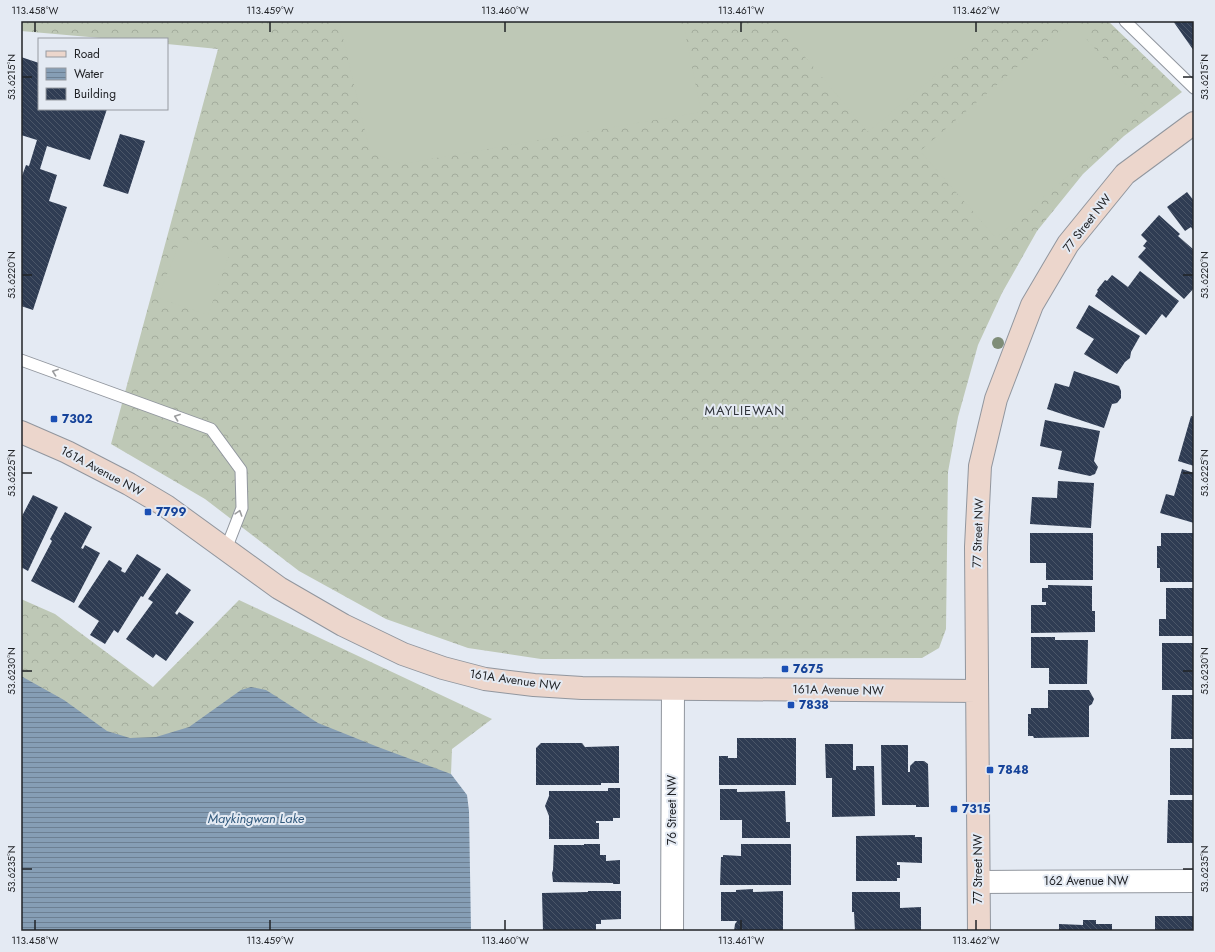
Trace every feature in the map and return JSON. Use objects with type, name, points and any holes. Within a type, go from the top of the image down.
[{"type":"street","name":"77 Street NW","points":[[979,931],[976,547],[980,466],[996,399],[1032,305],[1068,244],[1125,174],[1194,123]]},
{"type":"street","name":"161A Avenue NW","points":[[21,432],[67,452],[129,484],[166,506],[279,588],[343,625],[403,654],[443,668],[485,679],[534,685],[582,688],[977,691]]},
{"type":"street","name":"76 Street NW","points":[[672,931],[673,688]]},
{"type":"street","name":"162 Avenue NW","points":[[979,882],[1194,881]]},
{"type":"lane","points":[[1125,21],[1194,88]]},
{"type":"lane","points":[[21,360],[211,429],[241,470],[242,508],[226,549]]},
{"type":"green space","points":[[21,21],[1108,21],[1182,92],[1124,136],[1083,174],[1037,231],[1002,293],[978,345],[958,417],[948,472],[946,629],[939,648],[922,658],[541,659],[468,648],[386,619],[299,571],[205,499],[111,444],[218,49],[168,44],[168,38],[101,38],[21,31]]},
{"type":"green space","points":[[339,21],[679,21],[684,27],[701,112],[402,164],[370,152]]},
{"type":"green space","points":[[775,21],[1000,21],[868,132]]},
{"type":"green space","points":[[1071,21],[1146,108],[996,238],[920,151]]},
{"type":"green space","points":[[182,238],[226,252],[229,255],[208,315],[158,298]]},
{"type":"green space","points":[[21,599],[55,614],[153,687],[239,600],[492,719],[452,749],[451,774],[270,735],[149,761],[21,716]]},
{"type":"water","name":"Maykingwan Lake","points":[[21,676],[64,700],[107,731],[130,738],[156,737],[189,727],[241,690],[251,687],[266,690],[318,723],[451,774],[467,795],[469,811],[471,931],[21,931]]},
{"type":"building","points":[[1173,21],[1194,21],[1194,51]]},
{"type":"building","points":[[21,57],[38,63],[38,110],[107,110],[90,160],[47,146],[40,169],[57,175],[49,201],[67,207],[33,310],[21,306],[21,176],[26,165],[29,166],[37,140],[21,135]]},
{"type":"building","points":[[120,134],[145,141],[128,194],[103,186]]},
{"type":"building","points":[[1187,192],[1194,201],[1194,232],[1191,227],[1185,231],[1167,207]]},
{"type":"building","points":[[1159,215],[1180,234],[1178,236],[1194,250],[1194,288],[1184,299],[1138,257],[1146,248],[1143,246],[1147,241],[1141,235]]},
{"type":"building","points":[[1140,271],[1179,301],[1166,318],[1162,314],[1146,335],[1095,296],[1098,291],[1097,290],[1105,280],[1107,281],[1112,275],[1128,287]]},
{"type":"building","points":[[1089,305],[1140,336],[1131,352],[1130,358],[1125,362],[1117,374],[1084,354],[1094,339],[1076,328]]},
{"type":"building","points":[[1074,371],[1119,386],[1121,398],[1117,403],[1112,404],[1104,428],[1047,409],[1055,383],[1069,387]]},
{"type":"building","points":[[1191,416],[1194,417],[1194,466],[1178,461]]},
{"type":"building","points":[[1045,420],[1100,431],[1094,461],[1098,467],[1095,474],[1090,476],[1058,469],[1062,451],[1040,446]]},
{"type":"building","points":[[1182,469],[1194,473],[1194,523],[1160,513],[1166,494],[1174,496]]},
{"type":"building","points":[[1058,481],[1094,483],[1091,528],[1030,524],[1032,497],[1057,498]]},
{"type":"building","points":[[33,495],[58,507],[28,571],[21,567],[21,518]]},
{"type":"building","points":[[65,512],[92,527],[81,548],[83,549],[85,545],[100,553],[74,603],[31,581],[52,541],[50,539]]},
{"type":"building","points":[[1030,533],[1093,533],[1093,580],[1046,580],[1046,563],[1030,563]]},
{"type":"building","points":[[1161,533],[1194,533],[1194,582],[1160,582],[1160,568],[1157,568],[1157,546],[1161,546]]},
{"type":"building","points":[[137,554],[161,569],[143,597],[141,596],[118,633],[114,630],[105,644],[90,635],[99,621],[78,607],[109,560],[122,568],[121,571],[125,573]]},
{"type":"building","points":[[167,573],[191,590],[175,613],[177,615],[179,612],[194,622],[166,661],[156,654],[153,658],[126,639],[153,602],[148,599]]},
{"type":"building","points":[[1048,585],[1092,586],[1092,611],[1095,611],[1095,632],[1031,633],[1031,605],[1046,605],[1046,602],[1042,602],[1042,588],[1048,588]]},
{"type":"building","points":[[1166,588],[1194,588],[1194,636],[1159,636],[1159,619],[1166,619]]},
{"type":"building","points":[[1031,637],[1055,637],[1055,640],[1088,640],[1087,684],[1049,684],[1049,668],[1031,668]]},
{"type":"building","points":[[1162,643],[1194,643],[1194,690],[1162,690]]},
{"type":"building","points":[[1048,690],[1089,690],[1094,699],[1092,704],[1089,706],[1089,737],[1034,738],[1033,736],[1028,736],[1028,714],[1031,714],[1031,708],[1048,708]]},
{"type":"building","points":[[1172,695],[1194,695],[1194,739],[1171,739]]},
{"type":"building","points":[[737,738],[796,738],[796,785],[719,785],[719,756],[737,758]]},
{"type":"building","points":[[541,743],[582,743],[585,747],[619,746],[619,783],[601,783],[601,785],[536,785],[536,748]]},
{"type":"building","points":[[825,744],[853,744],[853,770],[856,770],[856,766],[874,766],[875,816],[832,817],[832,778],[826,778]]},
{"type":"building","points":[[881,745],[908,745],[908,772],[910,772],[910,766],[915,761],[924,761],[928,764],[929,807],[916,807],[916,805],[882,805]]},
{"type":"building","points":[[1170,748],[1194,748],[1194,795],[1170,795]]},
{"type":"building","points":[[608,788],[620,788],[620,818],[613,818],[613,821],[596,821],[596,823],[599,823],[599,839],[549,839],[549,816],[545,806],[549,796],[549,791],[608,791]]},
{"type":"building","points":[[720,789],[737,789],[737,792],[785,791],[786,822],[790,822],[790,838],[742,838],[742,820],[720,820]]},
{"type":"building","points":[[1168,800],[1194,800],[1194,843],[1167,843]]},
{"type":"building","points":[[915,835],[915,837],[922,837],[922,863],[897,862],[897,865],[900,865],[900,878],[897,878],[897,881],[856,881],[856,836]]},
{"type":"building","points":[[600,844],[600,855],[606,855],[606,861],[620,860],[620,884],[553,882],[552,873],[554,845]]},
{"type":"building","points":[[741,844],[791,844],[791,885],[720,885],[721,857],[723,857],[723,855],[741,856]]},
{"type":"building","points":[[753,889],[753,892],[783,891],[783,931],[734,931],[737,921],[721,921],[721,892],[736,892],[736,890]]},
{"type":"building","points":[[621,891],[621,919],[601,920],[601,924],[596,924],[596,931],[543,931],[542,893]]},
{"type":"building","points":[[852,892],[900,892],[900,908],[921,907],[921,931],[855,931],[854,912],[852,912]]},
{"type":"building","points":[[1155,916],[1194,916],[1194,931],[1155,931]]},
{"type":"building","points":[[1083,920],[1096,920],[1096,924],[1112,924],[1112,931],[1059,931],[1059,924],[1083,925]]},
{"type":"place","name":"7302","points":[[54,419]]},
{"type":"place","name":"7799","points":[[148,512]]},
{"type":"place","name":"7675","points":[[785,669]]},
{"type":"place","name":"7838","points":[[791,705]]},
{"type":"place","name":"7848","points":[[990,770]]},
{"type":"place","name":"7315","points":[[954,809]]},
{"type":"district","name":"MAYLIEWAN","points":[[745,410]]}]
